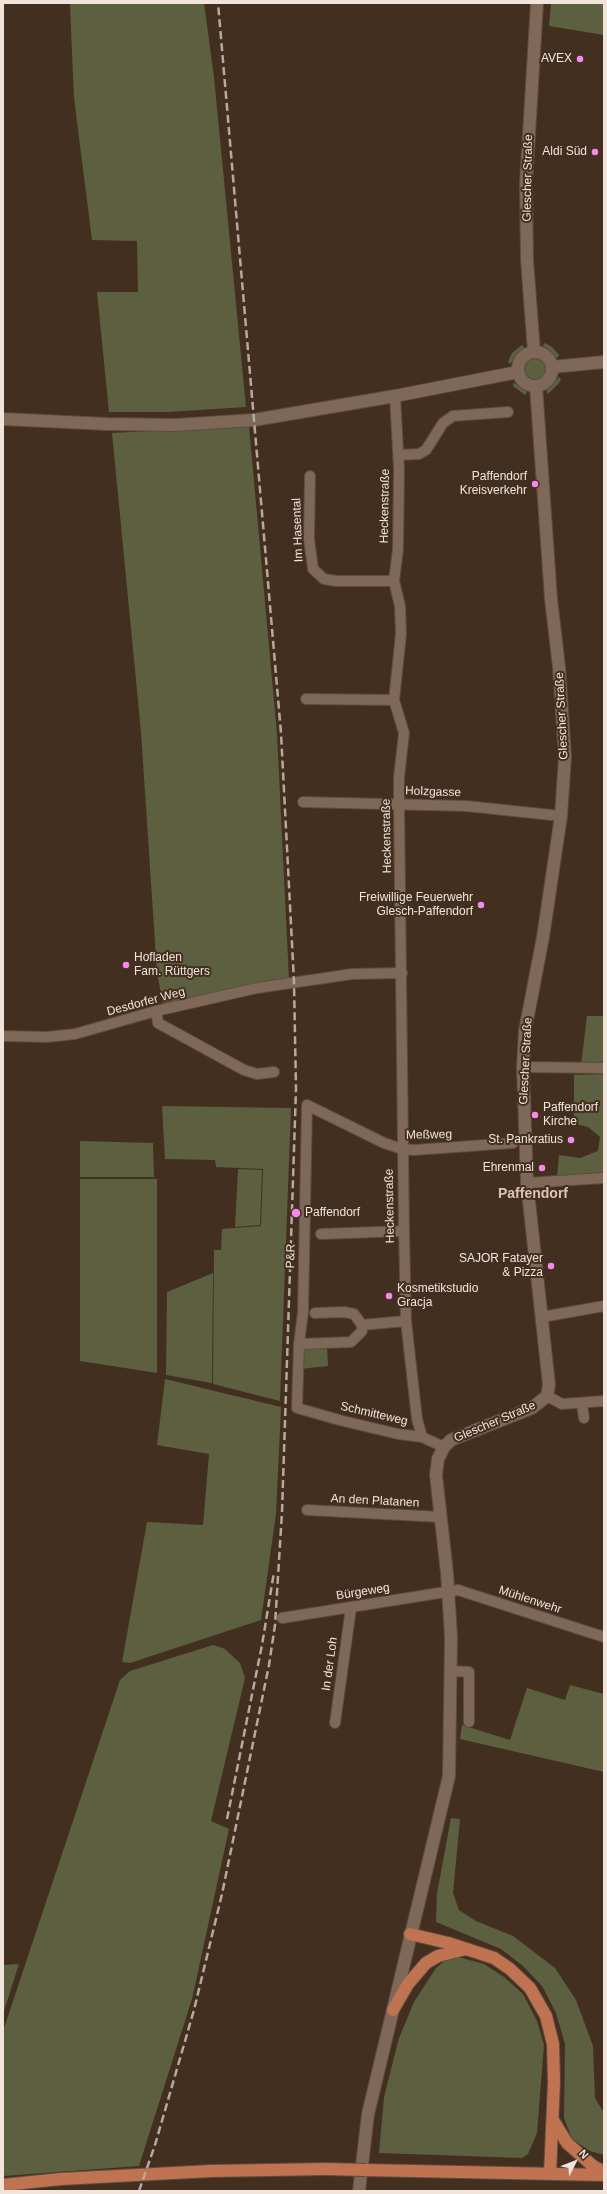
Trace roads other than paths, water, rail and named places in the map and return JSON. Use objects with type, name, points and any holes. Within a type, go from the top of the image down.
[{"type":"main road","points":[[410,1934],[467,1949],[494,1958],[510,1969],[530,1988],[546,2016],[553,2044],[550,2174]]},
{"type":"main road","points":[[393,2010],[408,1984],[426,1963],[438,1956],[467,1949]]},
{"type":"main road","points":[[552,2120],[567,2143],[593,2166],[604,2173]]},
{"type":"main road","points":[[3,2185],[210,2171],[326,2169],[550,2174],[604,2173]]},
{"type":"street","name":"Glescher Straße","points":[[534,352],[527,260],[526,183],[537,3]]},
{"type":"street","points":[[534,352],[546,356],[552,367],[550,378],[546,382],[536,386],[525,382],[518,372],[519,363],[522,358],[534,352]]},
{"type":"street","points":[[552,367],[604,362]]},
{"type":"street","points":[[3,419],[108,424],[175,425],[254,420],[395,396],[518,372]]},
{"type":"street","name":"Glescher Straße","points":[[359,2191],[368,2114],[449,1776],[452,1671],[449,1592],[436,1475],[438,1459],[444,1447],[451,1440],[532,1408],[547,1396],[549,1385],[527,1183],[523,1067],[525,1031],[543,937],[561,816],[565,757],[565,728],[551,599],[536,386]]},
{"type":"street","name":"Heckenstraße","points":[[395,396],[399,455],[398,549],[394,581],[400,606],[401,634],[394,700],[404,733],[399,777],[399,804],[402,973],[402,1149],[406,1321],[417,1419],[422,1437]]},
{"type":"street","name":"Heckenstraße","points":[[399,455],[420,454],[426,450],[443,423],[453,416],[508,412]]},
{"type":"street","name":"Im Hasental","points":[[310,476],[310,546],[313,569],[324,579],[336,581],[394,581]]},
{"type":"street","points":[[306,699],[394,700]]},
{"type":"street","name":"Holzgasse","points":[[303,802],[466,806],[561,816]]},
{"type":"street","name":"Desdorfer Weg","points":[[3,1036],[47,1037],[75,1034],[156,1011],[257,988],[352,974],[402,973]]},
{"type":"street","points":[[156,1011],[158,1023],[244,1070],[257,1074],[274,1072]]},
{"type":"street","points":[[523,1067],[604,1068]]},
{"type":"street","name":"Meßweg","points":[[307,1105],[384,1143],[402,1149],[427,1150],[513,1143]]},
{"type":"street","name":"P&R","points":[[297,1408],[299,1344],[303,1312],[307,1105]]},
{"type":"street","points":[[527,1183],[604,1178]]},
{"type":"street","points":[[321,1234],[404,1231]]},
{"type":"street","points":[[542,1317],[604,1306]]},
{"type":"street","points":[[299,1344],[351,1342],[362,1331],[362,1325],[354,1314],[344,1312],[315,1313]]},
{"type":"street","points":[[362,1325],[406,1321]]},
{"type":"street","points":[[547,1396],[562,1404],[582,1404],[604,1401]]},
{"type":"street","points":[[582,1404],[584,1418]]},
{"type":"street","name":"Schmitteweg","points":[[297,1408],[343,1422],[398,1434],[422,1437],[444,1447]]},
{"type":"street","name":"An den Platanen","points":[[307,1510],[441,1517]]},
{"type":"street","name":"Mühlenwehr","points":[[449,1592],[458,1590],[604,1637]]},
{"type":"street","name":"Bürgeweg","points":[[282,1618],[449,1592]]},
{"type":"street","name":"In der Loh","points":[[335,1723],[351,1608]]},
{"type":"street","points":[[452,1671],[469,1672],[469,1722]]},
{"type":"railway","points":[[139,2191],[155,2145],[194,2010],[222,1894],[269,1665],[275,1625],[282,1512],[296,1089],[294,982],[281,733],[218,3]]},
{"type":"railway","points":[[227,1819],[262,1645],[274,1572]]},
{"type":"place","name":"AVEX","points":[[580,59]]},
{"type":"place","name":"Aldi Süd","points":[[595,152]]},
{"type":"place","name":"Paffendorf Kreisverkehr","points":[[535,484]]},
{"type":"place","name":"Freiwillige Feuerwehr Glesch-Paffendorf","points":[[481,905]]},
{"type":"place","name":"Hofladen Fam. Rüttgers","points":[[126,965]]},
{"type":"place","name":"Paffendorf Kirche","points":[[535,1115]]},
{"type":"place","name":"St. Pankratius","points":[[571,1140]]},
{"type":"place","name":"Ehrenmal","points":[[542,1168]]},
{"type":"place","name":"Paffendorf","points":[[296,1213]]},
{"type":"place","name":"SAJOR Fatayer & Pizza","points":[[551,1266]]},
{"type":"place","name":"Kosmetikstudio Gracja","points":[[389,1296]]},
{"type":"district","name":"Paffendorf","points":[[533,1194]]}]
